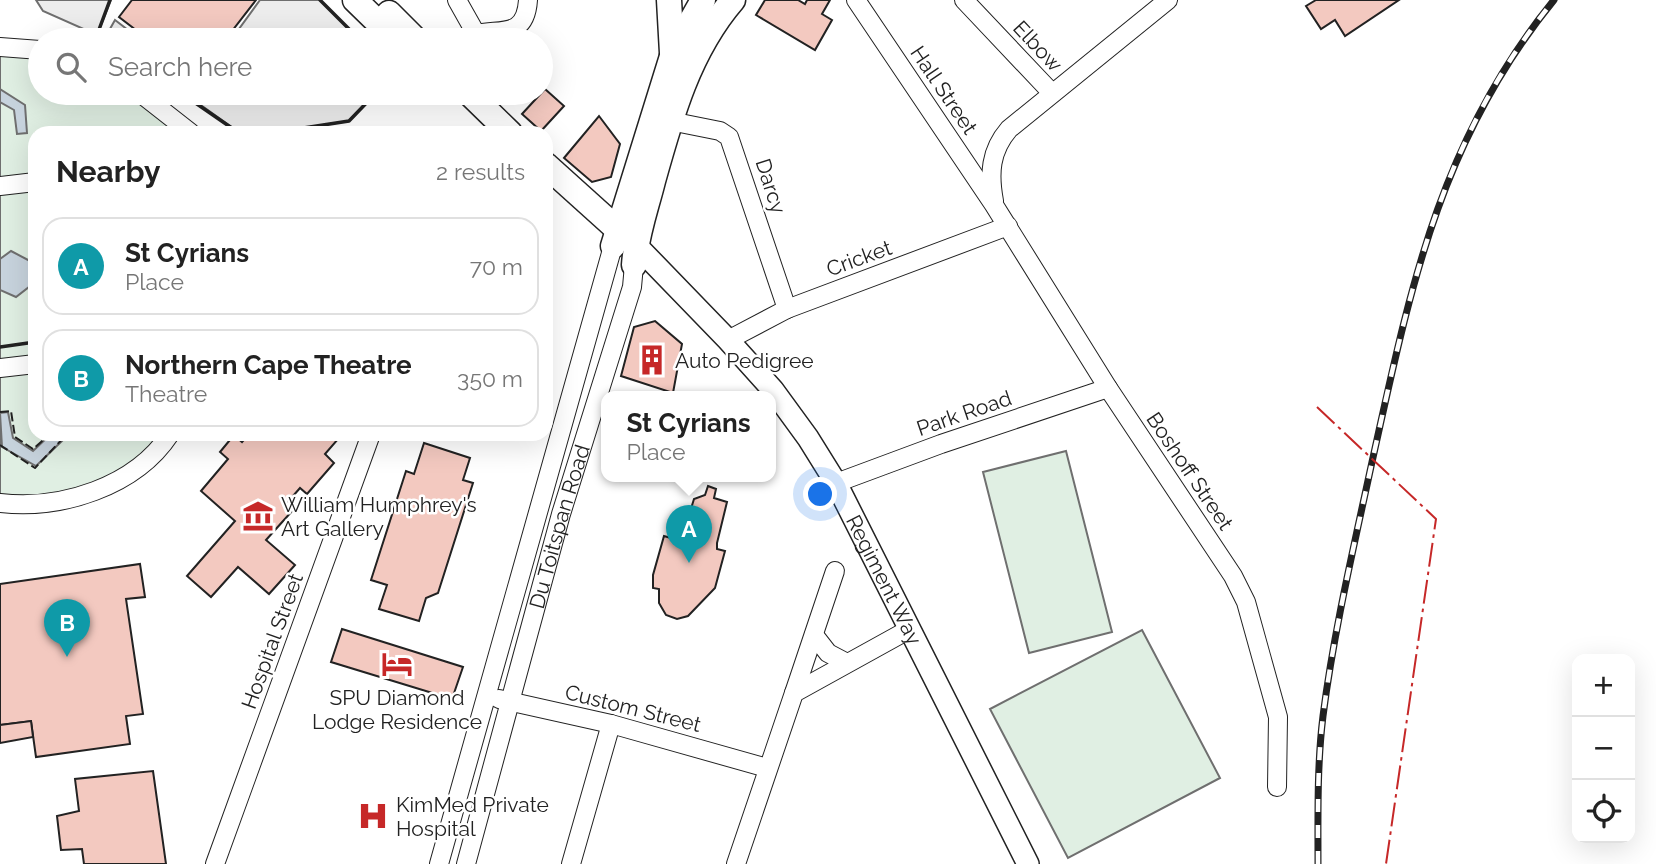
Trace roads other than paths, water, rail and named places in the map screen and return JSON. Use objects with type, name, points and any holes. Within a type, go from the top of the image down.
[{"type":"highway","points":[[355,0],[384,28]]},
{"type":"highway","points":[[376,0],[404,28]]},
{"type":"highway","points":[[669,0],[673,53]]},
{"type":"highway","name":"Du Toitspan Road","points":[[625,246],[673,53],[703,0]]},
{"type":"highway","name":"Du Toitspan Road","points":[[625,246],[692,64],[730,1]]},
{"type":"highway","points":[[461,105],[483,126]]},
{"type":"highway","points":[[481,105],[503,126]]},
{"type":"highway","points":[[553,172],[625,246]]},
{"type":"highway","points":[[553,190],[625,246]]},
{"type":"main road","name":"Regiment Way","points":[[625,246],[658,265],[674,288],[728,340],[772,391]]},
{"type":"main road","name":"Regiment Way","points":[[776,395],[835,484],[1028,864]]},
{"type":"street","points":[[457,0],[467,28]]},
{"type":"street","points":[[514,28],[520,24],[527,12],[528,0]]},
{"type":"street","name":"Hall Street","points":[[856,0],[994,205]]},
{"type":"street","name":"Elbow","points":[[964,0],[1051,92]]},
{"type":"street","points":[[994,205],[990,176],[998,144],[1009,130],[1051,92],[1168,0]]},
{"type":"street","points":[[0,47],[28,49]]},
{"type":"street","points":[[155,105],[182,126]]},
{"type":"street","name":"Darcy","points":[[670,121],[720,131],[732,142],[787,309]]},
{"type":"street","points":[[0,186],[28,182]]},
{"type":"street","name":"Boshoff Street","points":[[994,205],[1108,388],[1233,576],[1246,602],[1278,717],[1277,787]]},
{"type":"street","name":"Cricket","points":[[728,340],[787,309],[1008,226]]},
{"type":"street","name":"Du Toitspan Road","points":[[439,864],[486,697],[625,246]]},
{"type":"street","name":"Du Toitspan Road","points":[[466,864],[561,514],[632,288],[625,246]]},
{"type":"street","points":[[0,368],[28,365]]},
{"type":"street","name":"Park Road","points":[[835,484],[941,444],[1108,388]]},
{"type":"street","points":[[0,502],[48,504],[65,500],[133,473],[149,461],[165,441]]},
{"type":"street","name":"Hospital Street","points":[[215,864],[368,441]]},
{"type":"street","points":[[736,864],[835,571]]},
{"type":"street","points":[[794,693],[908,630]]},
{"type":"street","points":[[814,635],[828,653],[847,663]]},
{"type":"street","name":"Custom Street","points":[[486,697],[611,724],[767,768]]},
{"type":"street","points":[[571,864],[611,724]]},
{"type":"railway","points":[[1318,864],[1320,753],[1333,652],[1351,557],[1416,277],[1434,219],[1482,107],[1515,53],[1554,0]]},
{"type":"place","name":"Auto Pedigree","points":[[652,360]]},
{"type":"place","name":"William Humphrey's Art Gallery","points":[[258,516]]},
{"type":"place","name":"St Cyrians","points":[[689,563]]},
{"type":"place","name":"Northern Cape Theatre","points":[[67,657]]},
{"type":"place","name":"SPU Diamond Lodge Residence","points":[[397,664]]},
{"type":"place","name":"KimMed Private Hospital","points":[[373,816]]}]
